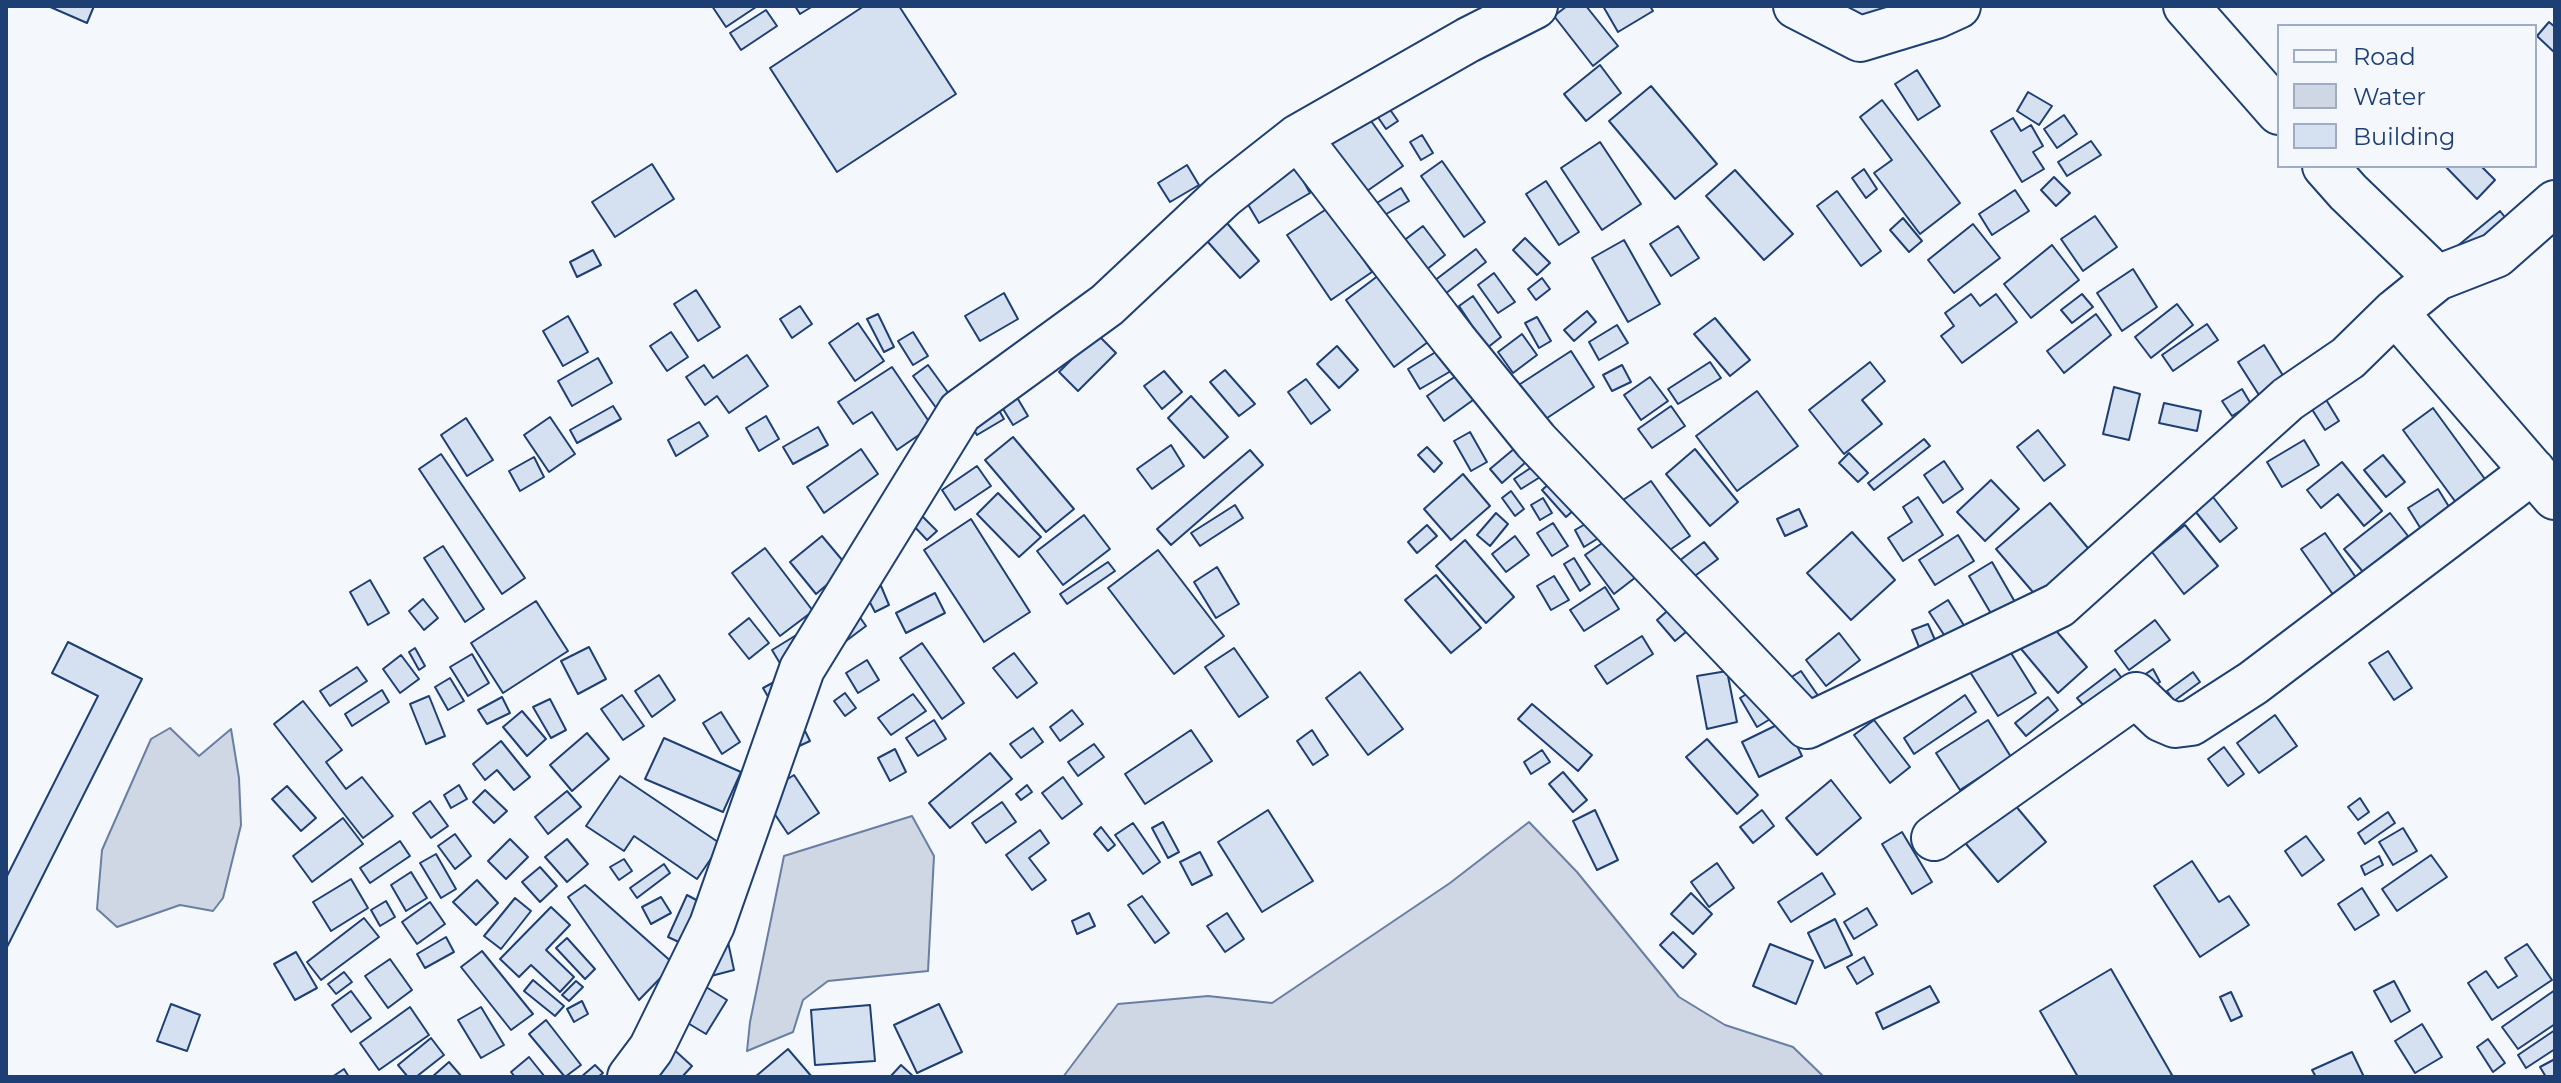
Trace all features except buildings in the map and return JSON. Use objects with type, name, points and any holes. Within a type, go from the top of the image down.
[{"type":"street","points":[[630,1077],[651,1049],[712,925],[802,669],[960,412],[1107,305],[1223,196],[1298,137],[1468,40],[1535,6]]},
{"type":"street","points":[[1796,6],[1860,39],[1936,16],[1958,6]]},
{"type":"street","points":[[2186,6],[2277,110]]},
{"type":"street","points":[[1298,137],[1536,441],[1807,726],[2059,605],[2288,399],[2348,358],[2395,312],[2437,278],[2496,255],[2555,203]]},
{"type":"street","points":[[2327,168],[2437,278]]},
{"type":"street","points":[[1934,838],[2136,695],[2161,719],[2175,725],[2191,723],[2544,484],[2395,312]]},
{"type":"water","points":[[170,728],[199,756],[231,729],[239,778],[241,825],[223,898],[213,911],[180,905],[117,927],[97,909],[102,850],[151,739]]},
{"type":"water","points":[[912,816],[934,856],[928,971],[828,981],[803,1000],[793,1032],[747,1051],[750,1022],[784,856]]},
{"type":"water","points":[[1529,822],[1577,872],[1679,997],[1725,1025],[1793,1047],[1824,1077],[1063,1077],[1118,1004],[1208,996],[1272,1003],[1450,883]]}]
